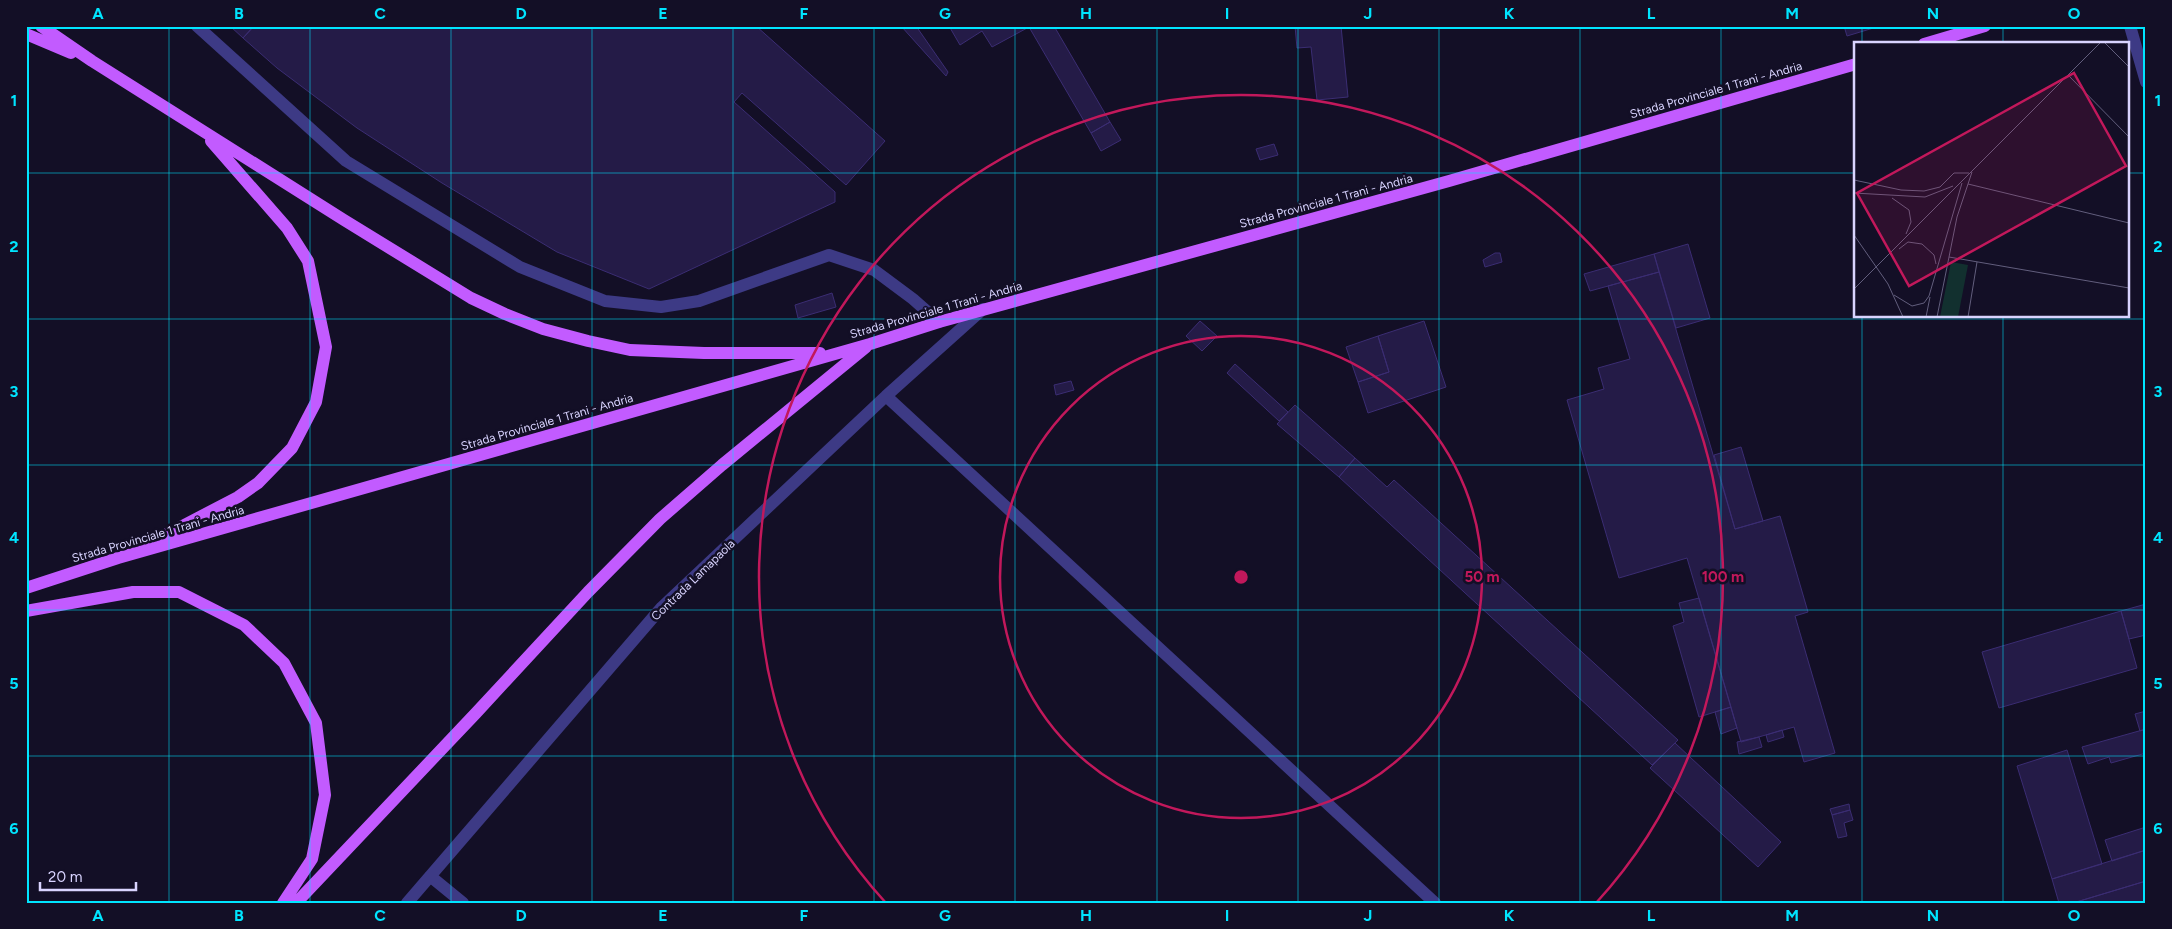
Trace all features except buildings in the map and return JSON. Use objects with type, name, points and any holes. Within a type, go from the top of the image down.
[{"type":"main road","points":[[41,26],[92,61],[201,130],[471,298],[542,329],[630,350],[704,353],[835,354]]},
{"type":"main road","points":[[1931,42],[1985,26]]},
{"type":"main road","points":[[26,34],[92,61]]},
{"type":"main road","name":"Strada Provinciale 1 Trani - Andria","points":[[26,588],[118,558],[870,344],[983,309],[1449,181],[1854,65]]},
{"type":"main road","points":[[118,558],[209,513],[258,483],[292,448],[316,402],[326,347],[308,261],[287,228],[201,130]]},
{"type":"main road","points":[[296,903],[588,592],[660,519],[722,465],[870,344]]},
{"type":"main road","points":[[26,611],[133,592],[179,592],[244,625],[284,663],[316,723],[325,795],[312,859],[282,903]]},
{"type":"street","points":[[196,26],[346,161],[520,267],[597,298],[605,301],[661,307],[698,301],[830,255],[874,270],[939,322]]},
{"type":"street","points":[[2130,26],[2146,82]]},
{"type":"street","name":"Contrada Lamapaola","points":[[407,903],[662,607],[886,396],[983,309]]},
{"type":"street","points":[[886,396],[1435,903]]},
{"type":"street","points":[[430,876],[463,903]]}]
